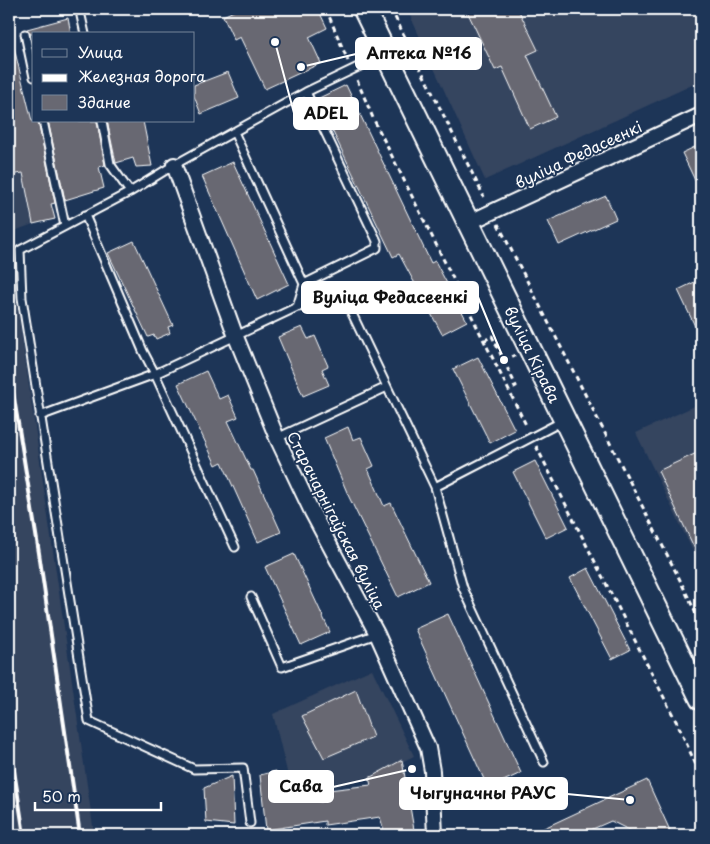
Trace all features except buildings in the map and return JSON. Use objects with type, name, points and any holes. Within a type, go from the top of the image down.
[{"type":"main road","name":"вуліца Кірава","points":[[364,9],[701,699]]},
{"type":"street","name":"вуліца Федасеенкі","points":[[468,223],[701,115]]},
{"type":"street","name":"Старачарнігаўская вуліца","points":[[174,164],[236,337],[277,438],[312,512],[377,634],[428,748],[432,772],[435,835]]},
{"type":"lane","points":[[81,16],[85,32]]},
{"type":"lane","points":[[25,34],[32,67]]},
{"type":"lane","points":[[250,823],[243,768],[194,769],[89,721],[22,298],[20,250],[130,192],[174,164],[306,92],[386,53]]},
{"type":"lane","points":[[304,284],[376,248],[376,241],[306,92]]},
{"type":"lane","points":[[43,122],[65,226]]},
{"type":"lane","points":[[102,122],[110,164],[130,192]]},
{"type":"lane","points":[[234,132],[304,284],[297,307]]},
{"type":"lane","points":[[85,215],[143,352],[235,546]]},
{"type":"lane","points":[[40,416],[155,374],[297,307],[346,301],[435,487],[463,588],[544,762]]},
{"type":"lane","points":[[277,438],[386,387]]},
{"type":"lane","points":[[435,487],[565,419]]},
{"type":"lane","points":[[251,597],[282,667],[377,634]]},
{"type":"path","points":[[326,9],[373,118],[678,725],[701,776]]},
{"type":"path","points":[[391,9],[484,197]]},
{"type":"path","points":[[496,221],[701,624]]},
{"type":"path","points":[[484,341],[492,336],[516,386],[508,390]]},
{"type":"shaded area","points":[[407,9],[701,9],[701,81],[485,180]]},
{"type":"shaded area","points":[[9,107],[33,224],[9,233]]},
{"type":"shaded area","points":[[9,248],[93,826],[94,835],[9,835]]},
{"type":"shaded area","points":[[701,403],[701,568],[636,433]]},
{"type":"shaded area","points":[[372,669],[414,756],[369,778],[320,791],[309,775],[289,780],[273,714]]},
{"type":"railway","points":[[9,367],[39,553],[80,835]]},
{"type":"railway","points":[[9,738],[24,835]]},
{"type":"place","name":"ADEL","points":[[275,42]]},
{"type":"place","name":"Аптека №16","points":[[301,67]]},
{"type":"place","name":"Вуліца Федасеенкі","points":[[504,360]]},
{"type":"place","name":"Сава","points":[[412,769]]},
{"type":"place","name":"Чыгуначны РАУС","points":[[630,800]]}]
